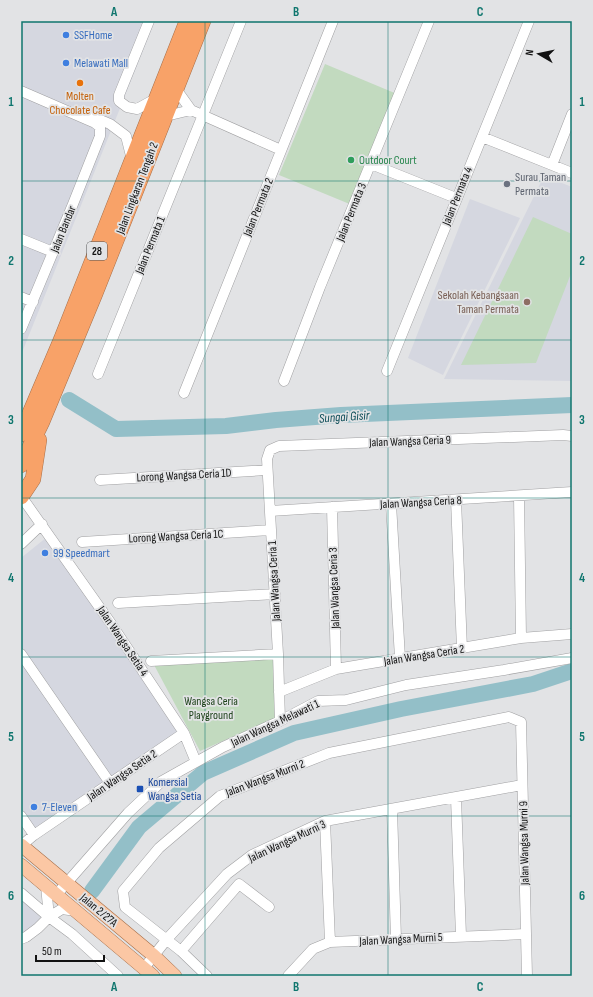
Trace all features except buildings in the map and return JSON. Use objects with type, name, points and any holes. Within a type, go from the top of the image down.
[{"type":"highway","name":"Jalan Lingkaran Tengah 2","points":[[23,429],[61,340],[187,21]]},
{"type":"highway","name":"Jalan Lingkaran Tengah 2","points":[[21,465],[42,422],[96,294],[203,21]]},
{"type":"highway","points":[[21,496],[32,479],[42,422]]},
{"type":"main road","name":"Jalan 2/27A","points":[[21,845],[153,955],[175,976]]},
{"type":"main road","name":"Jalan 2/27A","points":[[21,864],[148,972]]},
{"type":"street","points":[[149,21],[119,95],[119,101],[127,107],[137,109],[157,98]]},
{"type":"street","name":"Jalan Permata 1","points":[[98,374],[241,21]]},
{"type":"street","name":"Jalan Permata 2","points":[[184,393],[333,21]]},
{"type":"street","name":"Jalan Permata 3","points":[[284,382],[320,287],[429,21]]},
{"type":"street","name":"Jalan Permata 4","points":[[386,371],[528,21]]},
{"type":"street","points":[[176,89],[190,110]]},
{"type":"street","points":[[21,92],[95,123],[100,132],[118,130]]},
{"type":"street","points":[[47,102],[67,106],[110,124],[126,136],[132,162]]},
{"type":"street","points":[[166,116],[190,110],[281,150]]},
{"type":"street","points":[[552,165],[572,114]]},
{"type":"street","name":"Jalan Bandar","points":[[21,329],[100,132]]},
{"type":"street","points":[[482,137],[572,173]]},
{"type":"street","points":[[371,164],[456,198]]},
{"type":"street","points":[[21,239],[53,252]]},
{"type":"street","points":[[21,297],[33,302]]},
{"type":"street","name":"Jalan Wangsa Ceria 9","points":[[267,470],[267,459],[270,450],[279,446],[563,434],[572,436]]},
{"type":"street","name":"Lorong Wangsa Ceria 1D","points":[[100,480],[267,470]]},
{"type":"street","name":"Jalan Wangsa Ceria 1","points":[[267,470],[275,594],[280,721]]},
{"type":"street","name":"Jalan Wangsa Ceria 8","points":[[270,511],[572,492]]},
{"type":"street","name":"Jalan Wangsa Setia 4","points":[[21,496],[112,625],[184,733],[196,762]]},
{"type":"street","points":[[519,496],[521,638]]},
{"type":"street","points":[[456,500],[462,648]]},
{"type":"street","points":[[391,504],[400,658]]},
{"type":"street","name":"Jalan Wangsa Ceria 3","points":[[332,507],[336,669]]},
{"type":"street","points":[[21,544],[42,524]]},
{"type":"street","name":"Lorong Wangsa Ceria 1C","points":[[82,542],[271,530]]},
{"type":"street","points":[[118,603],[275,594]]},
{"type":"street","name":"Jalan Wangsa Ceria 2","points":[[279,692],[336,669],[521,638],[572,634]]},
{"type":"street","points":[[21,654],[110,783]]},
{"type":"street","points":[[151,661],[278,654]]},
{"type":"street","name":"Jalan Wangsa Melawati 1","points":[[52,890],[66,883],[128,812],[162,781],[223,747],[280,721],[318,701],[346,700],[406,685],[572,658]]},
{"type":"street","name":"Jalan Wangsa Murni 9","points":[[509,717],[521,722],[527,976]]},
{"type":"street","name":"Jalan Wangsa Murni 2","points":[[167,939],[126,907],[123,891],[159,848],[220,796],[329,753],[509,717]]},
{"type":"street","name":"Jalan Wangsa Setia 2","points":[[21,845],[184,733]]},
{"type":"street","name":"Jalan Wangsa Murni 3","points":[[148,972],[153,955],[167,939],[227,874],[252,856],[325,821],[522,785]]},
{"type":"street","points":[[456,798],[461,936]]},
{"type":"street","points":[[392,809],[396,939]]},
{"type":"street","points":[[21,816],[34,835]]},
{"type":"street","points":[[325,821],[330,942]]},
{"type":"street","points":[[227,874],[269,907]]},
{"type":"street","points":[[182,951],[239,884]]},
{"type":"street","points":[[49,917],[52,890]]},
{"type":"street","points":[[21,893],[72,934],[118,976]]},
{"type":"street","points":[[21,939],[26,937],[49,917],[62,909],[78,911]]},
{"type":"street","name":"Jalan Wangsa Murni 5","points":[[288,976],[313,949],[330,942],[526,934]]},
{"type":"street","points":[[167,939],[182,951],[207,976]]},
{"type":"shaded area","points":[[21,21],[155,21],[21,355]]},
{"type":"shaded area","name":"Sekolah Kebangsaan Taman Permata","points":[[544,176],[572,187],[572,381],[444,379]]},
{"type":"shaded area","points":[[470,199],[520,218],[443,375],[408,358]]},
{"type":"shaded area","points":[[47,537],[179,731],[35,831],[21,811],[21,558]]},
{"type":"shaded area","points":[[21,898],[43,917],[35,927],[21,936]]},
{"type":"green space","points":[[325,64],[397,94],[352,205],[279,175]]},
{"type":"green space","points":[[533,217],[572,234],[572,271],[536,363],[461,365]]},
{"type":"green space","name":"Wangsa Ceria Playground","points":[[276,655],[280,716],[200,751],[153,663]]},
{"type":"waterway","name":"Sungai Gisir","points":[[69,400],[116,429],[226,426],[276,420],[341,415],[572,405]]},
{"type":"waterway","points":[[92,891],[139,827],[203,773],[294,733],[401,709],[533,684],[572,671]]},
{"type":"place","name":"SSFHome","points":[[66,35]]},
{"type":"place","name":"Melawati Mall","points":[[66,63]]},
{"type":"place","name":"Molten Chocolate Cafe","points":[[80,83]]},
{"type":"place","name":"Outdoor Court","points":[[351,160]]},
{"type":"place","name":"Surau Taman Permata","points":[[507,184]]},
{"type":"place","name":"Sekolah Kebangsaan Taman Permata","points":[[527,302]]},
{"type":"place","name":"99 Speedmart","points":[[45,553]]},
{"type":"place","name":"Komersial Wangsa Setia","points":[[140,789]]},
{"type":"place","name":"7-Eleven","points":[[34,807]]}]
